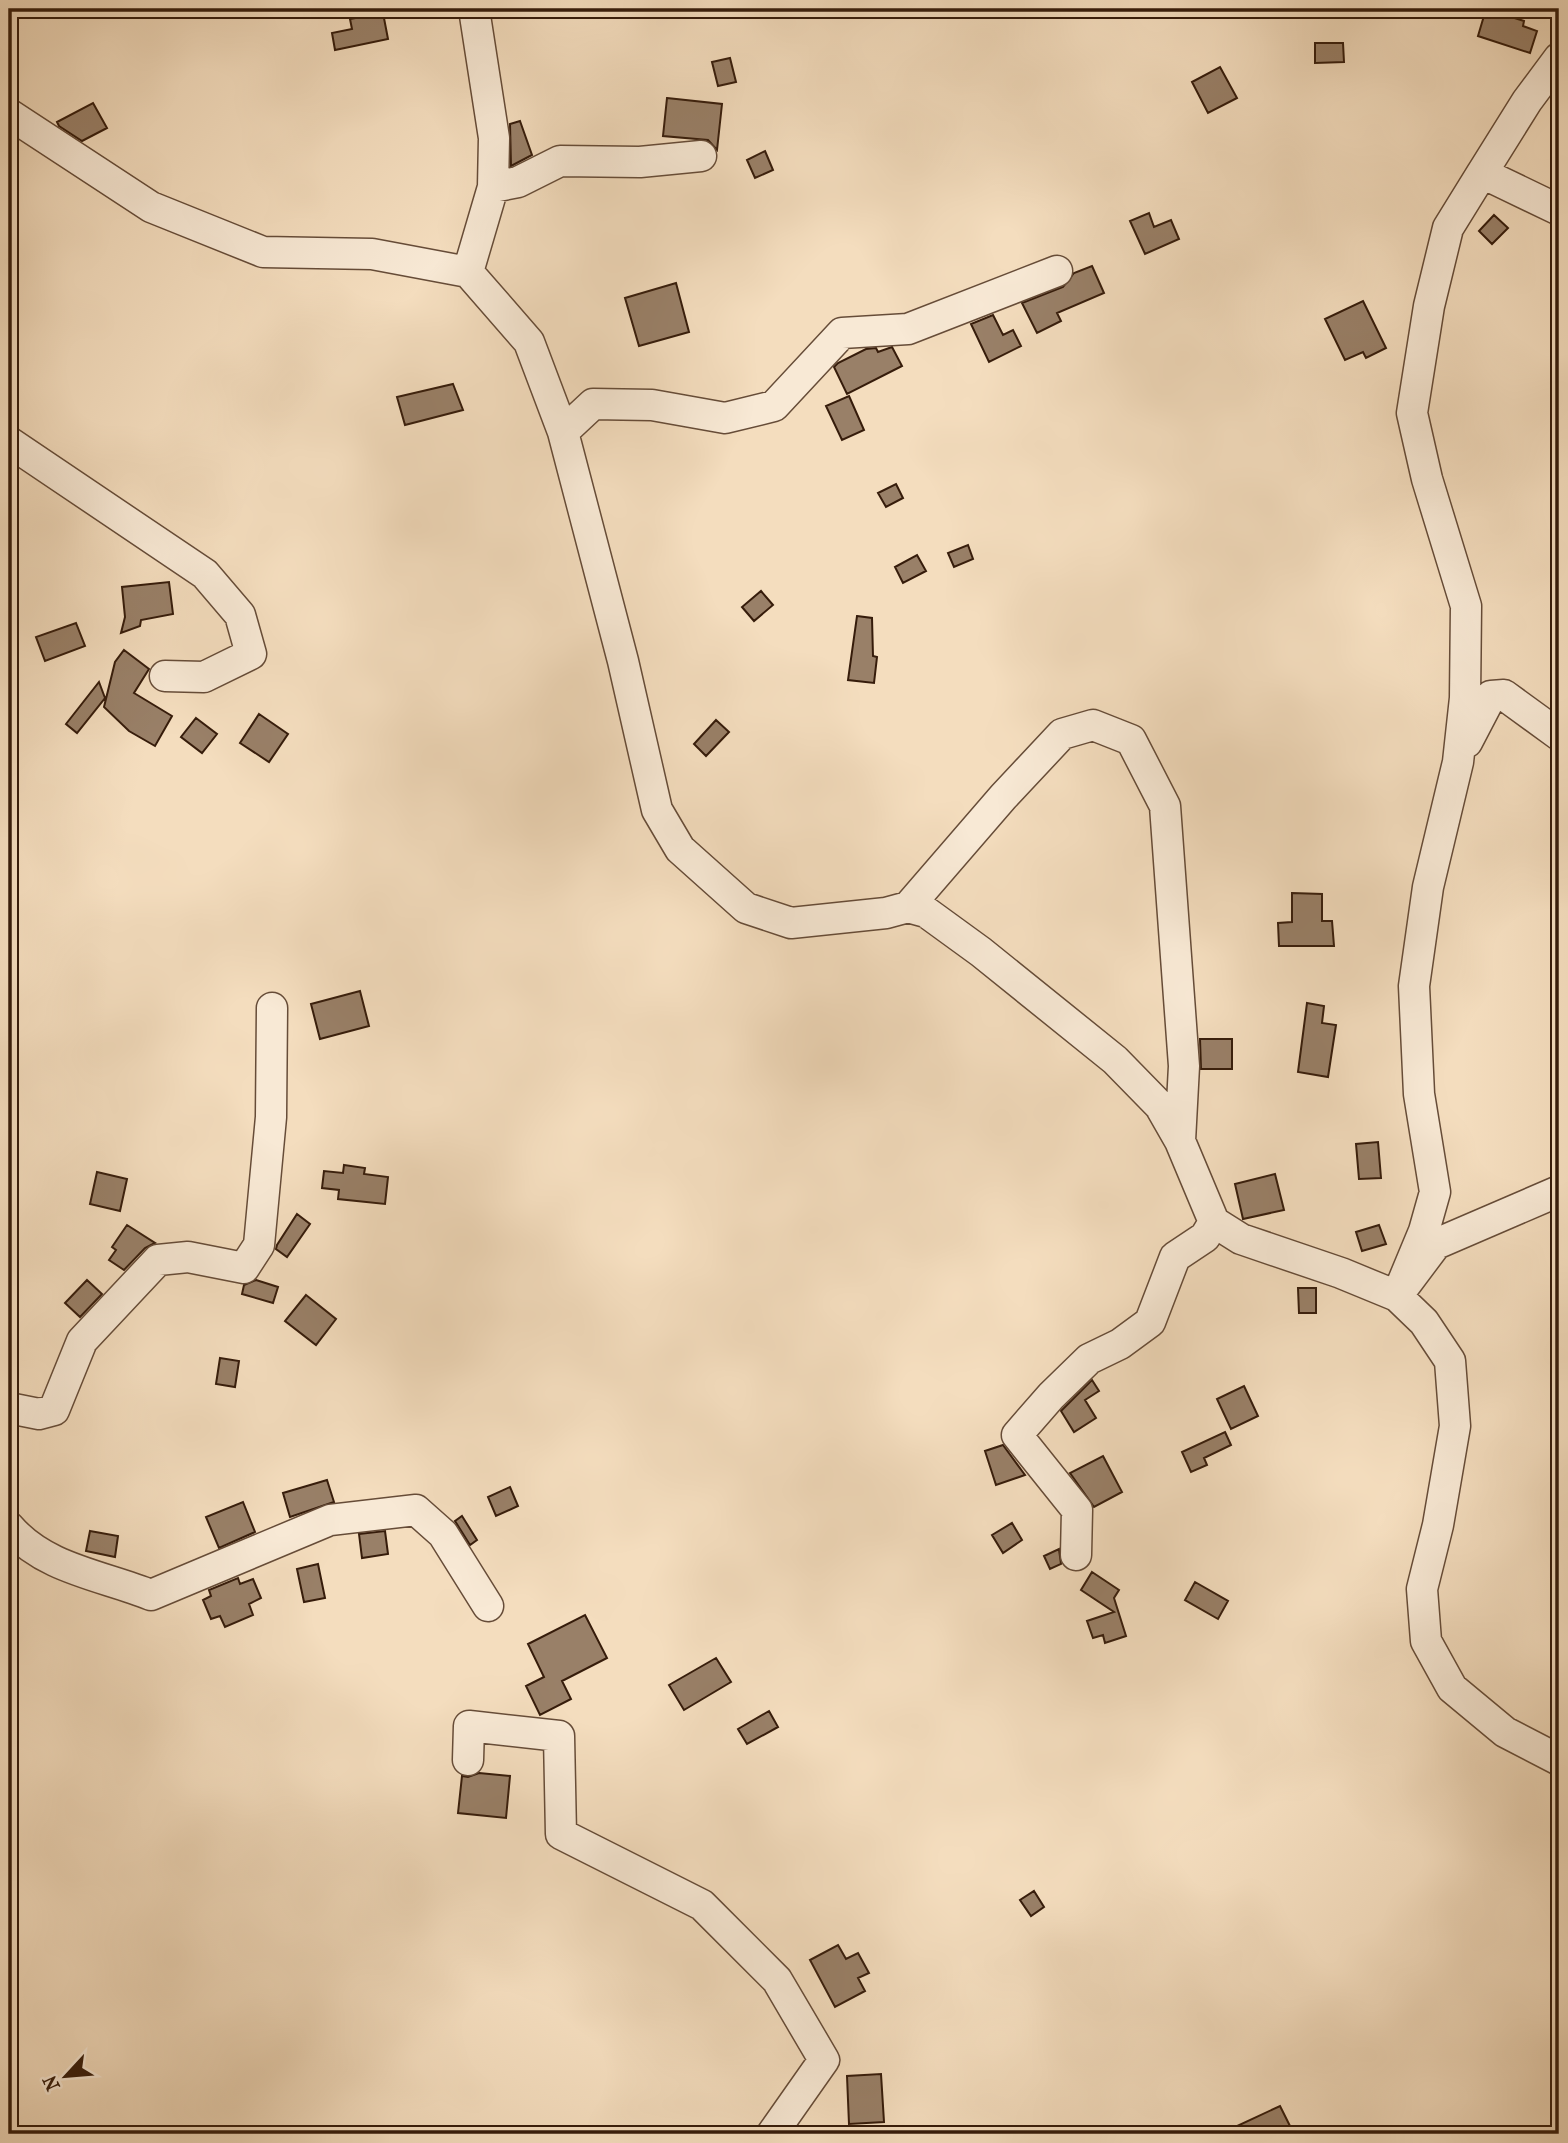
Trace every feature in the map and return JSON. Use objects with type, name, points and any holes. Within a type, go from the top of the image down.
[{"type":"street","points":[[468,272],[493,187],[494,138],[474,9]]},
{"type":"street","points":[[1397,1296],[1424,1231],[1435,1192],[1419,1094],[1414,986],[1428,887],[1458,762],[1465,698],[1466,606],[1427,479],[1412,413],[1429,306],[1448,228],[1527,101],[1559,58]]},
{"type":"street","points":[[9,114],[151,207],[263,253],[372,254],[468,272],[530,342],[562,432],[623,661],[657,810],[680,849],[746,908],[791,923],[886,913],[908,907],[926,912],[981,952],[1115,1060],[1160,1106],[1181,1141],[1214,1222],[1241,1239],[1341,1273],[1397,1296],[1424,1322],[1450,1361],[1455,1426],[1438,1525],[1422,1589],[1426,1641],[1452,1688],[1505,1732],[1559,1760]]},
{"type":"street","points":[[493,187],[518,182],[560,161],[640,162],[701,156]]},
{"type":"street","points":[[1482,173],[1559,210]]},
{"type":"street","points":[[562,432],[593,404],[652,405],[725,418],[774,406],[842,333],[908,329],[1057,271]]},
{"type":"street","points":[[9,442],[169,547],[205,574],[240,615],[251,654],[204,677],[165,676]]},
{"type":"street","points":[[1458,762],[1491,696],[1504,695],[1559,735]]},
{"type":"street","points":[[908,907],[1003,797],[1062,734],[1093,725],[1131,740],[1165,806],[1184,1066],[1181,1141]]},
{"type":"street","points":[[9,1408],[38,1413],[54,1410],[82,1341],[158,1260],[188,1257],[244,1268],[259,1245],[271,1117],[272,1007]]},
{"type":"street","points":[[1397,1296],[1436,1244],[1559,1191]]},
{"type":"street","points":[[1076,1555],[1077,1510],[1017,1435],[1051,1396],[1089,1359],[1121,1344],[1150,1322],[1175,1258],[1205,1237],[1214,1222]]},
{"type":"street","points":[[9,1527],[28,1548],[82,1572],[117,1581],[151,1595],[330,1520],[416,1510],[443,1534],[488,1606]]},
{"type":"street","points":[[468,1760],[469,1726],[559,1736],[561,1834],[702,1905],[777,1980],[824,2060],[772,2134]]},
{"type":"building","points":[[1486,9],[1524,21],[1523,26],[1537,31],[1530,53],[1478,36]]},
{"type":"building","points":[[383,13],[388,39],[335,50],[332,33],[352,29],[350,19]]},
{"type":"building","points":[[1315,43],[1343,43],[1344,62],[1315,63]]},
{"type":"building","points":[[730,58],[736,82],[718,86],[712,62]]},
{"type":"building","points":[[1220,67],[1237,98],[1208,113],[1192,82]]},
{"type":"building","points":[[667,98],[722,104],[717,150],[708,140],[663,136]]},
{"type":"building","points":[[93,103],[107,128],[82,141],[59,126],[57,122]]},
{"type":"building","points":[[520,121],[532,155],[511,166],[510,124]]},
{"type":"building","points":[[765,151],[773,170],[755,178],[747,160]]},
{"type":"building","points":[[1149,213],[1154,227],[1171,220],[1179,239],[1145,254],[1130,221]]},
{"type":"building","points":[[1494,215],[1508,228],[1492,244],[1479,231]]},
{"type":"building","points":[[1092,266],[1104,293],[1057,313],[1061,321],[1037,333],[1022,303],[1063,287],[1074,273]]},
{"type":"building","points":[[676,283],[689,332],[639,346],[625,298]]},
{"type":"building","points":[[1363,301],[1386,348],[1366,358],[1363,352],[1345,360],[1325,319]]},
{"type":"building","points":[[993,315],[1003,335],[1013,330],[1021,346],[989,362],[971,324]]},
{"type":"building","points":[[892,347],[902,366],[847,394],[834,367],[866,349],[876,348],[878,352]]},
{"type":"building","points":[[453,384],[463,410],[405,425],[397,397]]},
{"type":"building","points":[[849,396],[864,430],[842,440],[826,406]]},
{"type":"building","points":[[896,484],[903,498],[886,507],[878,493]]},
{"type":"building","points":[[968,545],[973,559],[954,567],[948,553]]},
{"type":"building","points":[[917,555],[926,571],[903,583],[895,567]]},
{"type":"building","points":[[169,582],[173,614],[141,620],[140,626],[121,633],[125,617],[122,587]]},
{"type":"building","points":[[761,591],[773,605],[754,621],[742,607]]},
{"type":"building","points":[[857,616],[872,618],[873,656],[877,657],[874,683],[848,680]]},
{"type":"building","points":[[76,623],[85,646],[45,661],[36,637]]},
{"type":"building","points":[[124,650],[149,669],[134,693],[172,716],[155,746],[129,731],[104,707],[115,662]]},
{"type":"building","points":[[99,682],[105,698],[77,733],[66,724]]},
{"type":"building","points":[[259,714],[288,734],[269,762],[240,743]]},
{"type":"building","points":[[196,718],[217,734],[202,753],[181,737]]},
{"type":"building","points":[[716,720],[729,732],[706,756],[694,744]]},
{"type":"building","points":[[1292,893],[1322,894],[1322,921],[1332,921],[1334,946],[1279,946],[1278,923],[1292,922]]},
{"type":"building","points":[[360,991],[369,1026],[320,1039],[311,1004]]},
{"type":"building","points":[[1307,1003],[1324,1006],[1322,1023],[1336,1025],[1328,1077],[1298,1072]]},
{"type":"building","points":[[1200,1039],[1232,1039],[1232,1069],[1201,1069]]},
{"type":"building","points":[[1378,1142],[1381,1178],[1359,1179],[1356,1144]]},
{"type":"building","points":[[344,1165],[365,1168],[364,1174],[388,1177],[385,1204],[338,1199],[339,1190],[322,1188],[324,1171],[343,1173]]},
{"type":"building","points":[[97,1172],[127,1179],[120,1211],[90,1204]]},
{"type":"building","points":[[1275,1174],[1284,1210],[1243,1219],[1235,1184]]},
{"type":"building","points":[[297,1214],[310,1224],[287,1257],[276,1249]]},
{"type":"building","points":[[127,1225],[155,1243],[145,1248],[124,1270],[109,1260],[116,1250],[112,1247]]},
{"type":"building","points":[[1379,1225],[1386,1244],[1362,1251],[1356,1232]]},
{"type":"building","points":[[87,1280],[102,1294],[80,1317],[65,1303]]},
{"type":"building","points":[[256,1280],[278,1287],[273,1303],[242,1294],[244,1285]]},
{"type":"building","points":[[1298,1288],[1316,1288],[1316,1313],[1299,1313]]},
{"type":"building","points":[[306,1295],[336,1319],[316,1345],[285,1321]]},
{"type":"building","points":[[220,1358],[239,1361],[235,1387],[216,1384]]},
{"type":"building","points":[[1092,1380],[1099,1391],[1085,1400],[1096,1418],[1074,1432],[1061,1411]]},
{"type":"building","points":[[1244,1386],[1258,1416],[1231,1429],[1217,1399]]},
{"type":"building","points":[[1225,1432],[1231,1445],[1204,1458],[1207,1465],[1191,1472],[1182,1452]]},
{"type":"building","points":[[1003,1445],[1025,1475],[996,1485],[985,1451]]},
{"type":"building","points":[[1103,1456],[1122,1492],[1094,1507],[1070,1473]]},
{"type":"building","points":[[327,1480],[334,1502],[290,1517],[283,1493]]},
{"type":"building","points":[[510,1487],[518,1506],[496,1516],[488,1497]]},
{"type":"building","points":[[243,1502],[255,1532],[219,1548],[206,1517]]},
{"type":"building","points":[[462,1516],[477,1540],[470,1545],[455,1521]]},
{"type":"building","points":[[1012,1523],[1022,1540],[1003,1553],[992,1535]]},
{"type":"building","points":[[90,1531],[118,1536],[115,1557],[86,1551]]},
{"type":"building","points":[[385,1531],[388,1554],[362,1558],[359,1534]]},
{"type":"building","points":[[1059,1549],[1061,1564],[1050,1569],[1044,1556]]},
{"type":"building","points":[[318,1564],[325,1598],[304,1602],[297,1569]]},
{"type":"building","points":[[1092,1572],[1119,1590],[1114,1598],[1126,1636],[1105,1643],[1103,1635],[1093,1638],[1087,1621],[1114,1612],[1081,1590]]},
{"type":"building","points":[[238,1578],[240,1584],[253,1579],[261,1598],[249,1604],[253,1615],[225,1627],[220,1616],[211,1619],[203,1600],[211,1596],[209,1590]]},
{"type":"building","points":[[1195,1582],[1228,1601],[1218,1619],[1185,1600]]},
{"type":"building","points":[[585,1615],[607,1658],[562,1681],[571,1699],[540,1715],[526,1686],[544,1677],[528,1644]]},
{"type":"building","points":[[716,1658],[731,1682],[684,1710],[669,1685]]},
{"type":"building","points":[[769,1711],[778,1727],[747,1744],[738,1729]]},
{"type":"building","points":[[479,1773],[510,1776],[506,1818],[458,1813],[462,1776]]},
{"type":"building","points":[[1034,1891],[1044,1907],[1031,1916],[1020,1900]]},
{"type":"building","points":[[838,1945],[846,1959],[858,1953],[869,1973],[858,1978],[865,1991],[835,2007],[810,1960]]},
{"type":"building","points":[[881,2074],[884,2122],[849,2124],[847,2076]]},
{"type":"building","points":[[1280,2106],[1294,2134],[1220,2134]]}]
